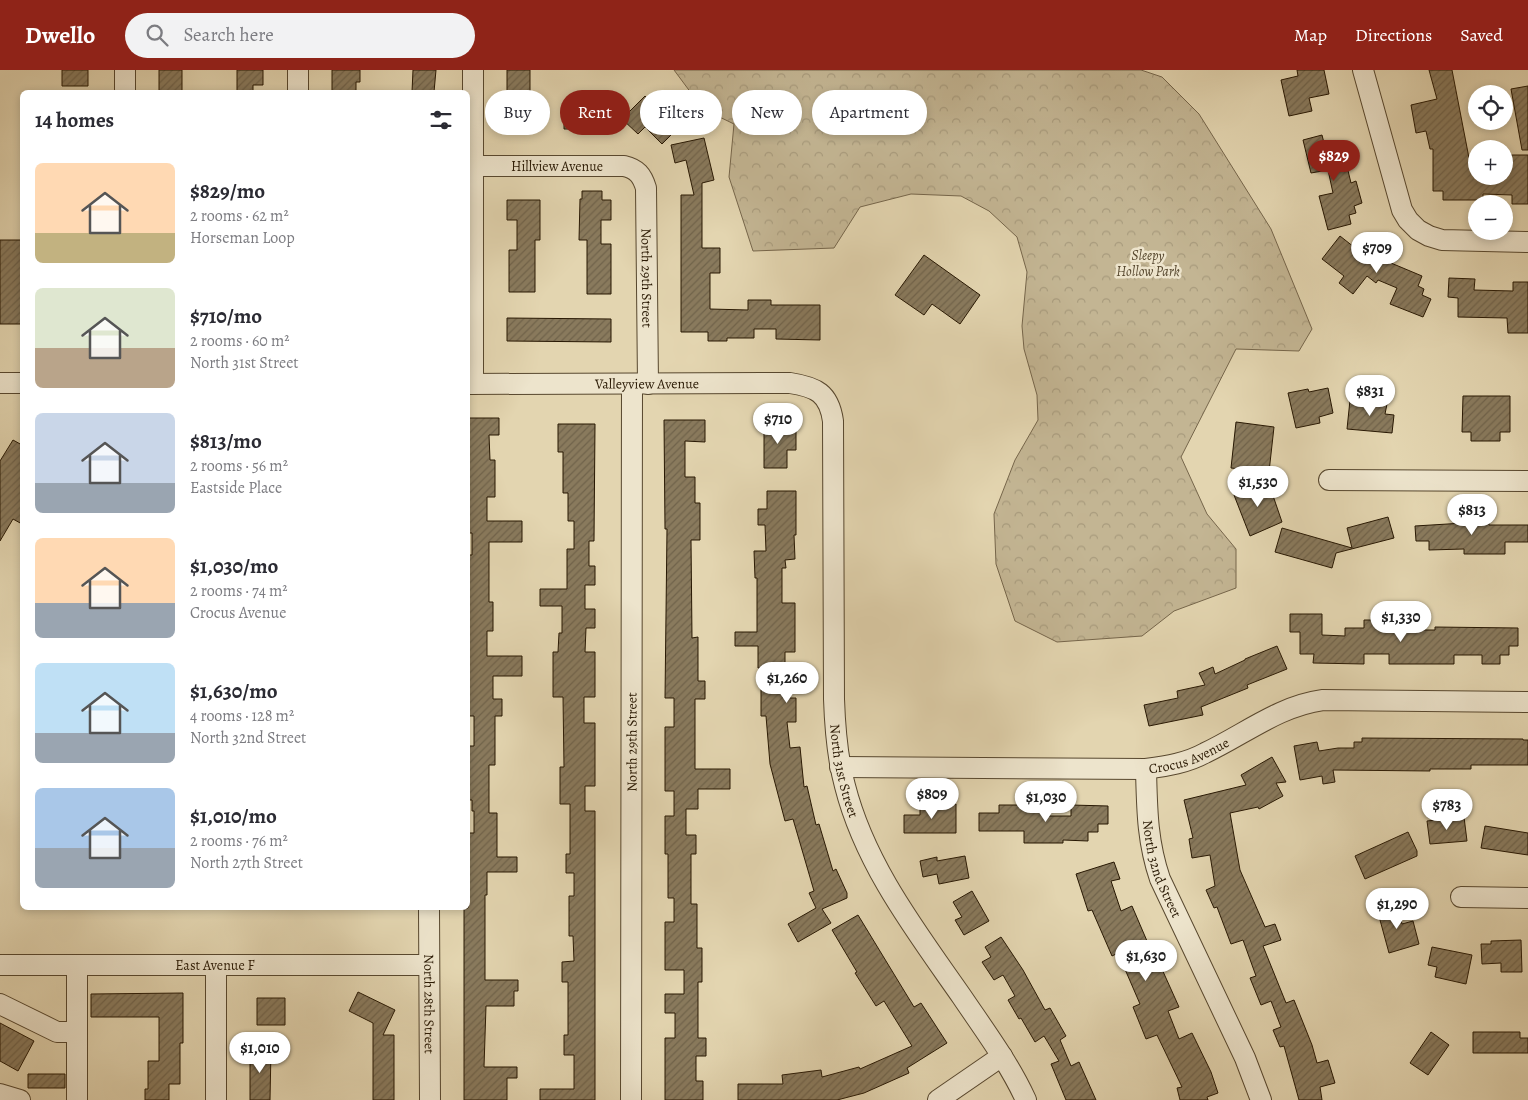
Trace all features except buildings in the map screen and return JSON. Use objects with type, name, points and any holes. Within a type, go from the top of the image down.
[{"type":"street","points":[[124,70],[125,90]]},
{"type":"street","points":[[298,70],[298,90]]},
{"type":"street","points":[[470,384],[473,70]]},
{"type":"street","points":[[1363,70],[1398,200],[1408,220],[1418,230],[1442,240],[1528,242]]},
{"type":"street","name":"Hillview Avenue","points":[[473,166],[624,166],[638,172]]},
{"type":"street","name":"North 29th Street","points":[[631,1100],[640,384],[646,188],[644,180],[638,172]]},
{"type":"street","points":[[0,383],[20,384]]},
{"type":"street","name":"Valleyview Avenue","points":[[470,384],[790,383],[814,388],[823,394]]},
{"type":"street","name":"North 31st Street","points":[[823,394],[832,411],[833,421],[834,699],[836,743],[840,767],[853,814],[878,869],[909,920],[1002,1056],[1026,1100]]},
{"type":"street","points":[[1328,480],[1528,481]]},
{"type":"street","name":"Crocus Avenue","points":[[840,767],[1146,769],[1191,760],[1278,713],[1296,705],[1310,702],[1323,700],[1528,702]]},
{"type":"street","name":"North 32nd Street","points":[[1146,769],[1147,824],[1154,861],[1160,879],[1245,1058],[1261,1100]]},
{"type":"street","points":[[1461,898],[1528,898]]},
{"type":"street","name":"North 28th Street","points":[[430,910],[430,1100]]},
{"type":"street","name":"East Avenue F","points":[[0,965],[429,965]]},
{"type":"street","points":[[77,965],[78,1100]]},
{"type":"street","points":[[216,965],[216,1100]]},
{"type":"street","points":[[0,1004],[57,1032],[77,1032]]},
{"type":"street","points":[[938,1100],[1002,1056]]},
{"type":"street","points":[[0,1094],[20,1100]]},
{"type":"green space","name":"Sleepy Hollow Park","points":[[674,70],[1141,70],[1162,77],[1199,114],[1271,229],[1312,329],[1299,351],[1236,349],[1181,457],[1207,514],[1236,549],[1236,588],[1174,611],[1142,636],[1057,642],[1015,621],[996,564],[994,514],[1015,460],[1038,420],[1037,395],[1024,349],[1022,326],[1027,272],[1017,237],[989,211],[961,196],[911,194],[860,207],[834,248],[753,251],[729,177],[733,135],[802,135],[802,90],[732,90],[732,123],[722,118],[722,90],[689,90]]}]
